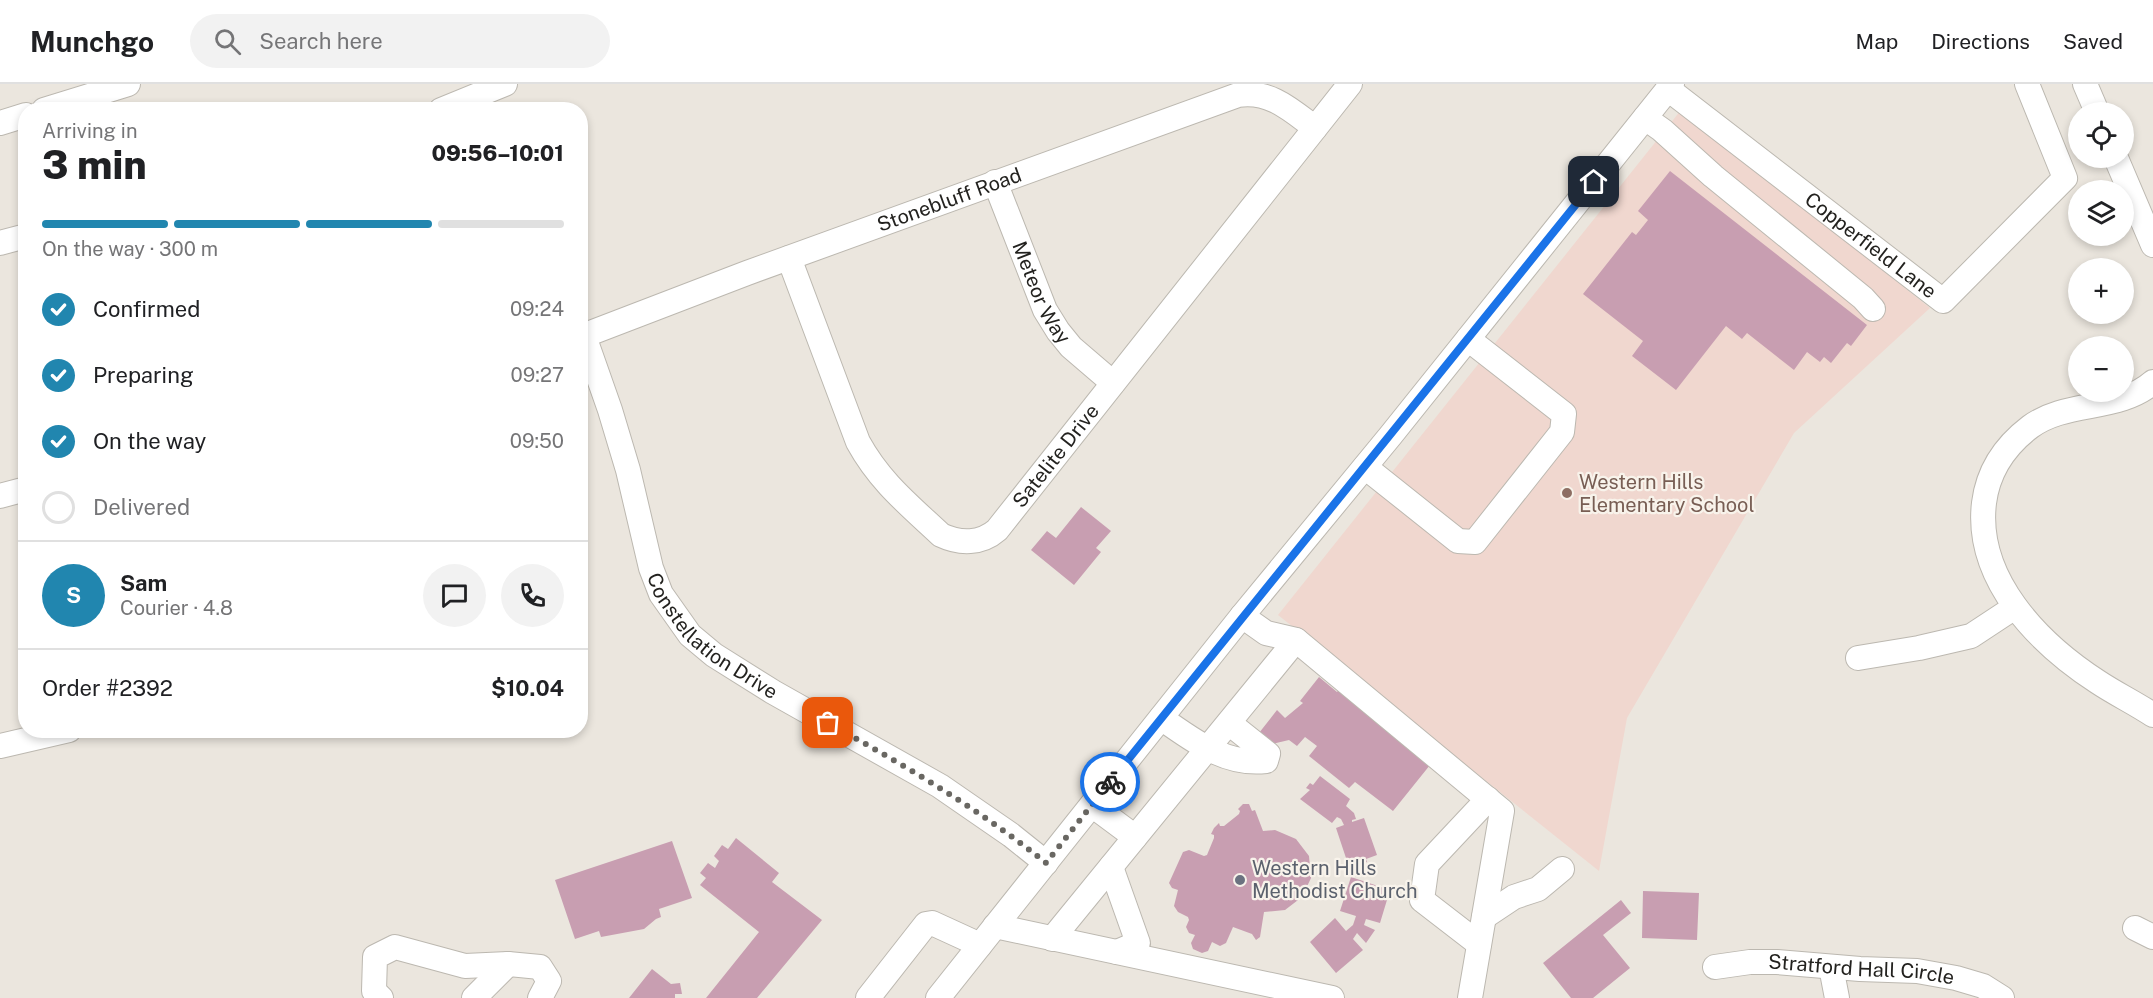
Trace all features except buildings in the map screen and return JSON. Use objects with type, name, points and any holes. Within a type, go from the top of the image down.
[{"type":"street","points":[[81,102],[128,84]]},
{"type":"street","points":[[461,102],[505,84]]},
{"type":"street","name":"Satelite Drive","points":[[789,258],[858,442],[870,465],[883,481],[941,535],[965,542],[979,540],[997,530],[1350,84]]},
{"type":"street","name":"Copperfield Lane","points":[[1670,86],[1943,301],[2065,178],[2027,84]]},
{"type":"street","points":[[2085,84],[2093,102]]},
{"type":"street","points":[[938,998],[1242,616],[1365,467],[1670,86]]},
{"type":"street","name":"Stonebluff Road","points":[[588,335],[995,182],[1238,95],[1259,94],[1274,99],[1315,128]]},
{"type":"street","points":[[0,123],[18,117]]},
{"type":"street","points":[[1645,118],[1863,298],[1873,309]]},
{"type":"street","points":[[2120,168],[2153,245]]},
{"type":"street","name":"Meteor Way","points":[[995,182],[1045,310],[1071,347],[1113,383]]},
{"type":"street","points":[[0,243],[18,238]]},
{"type":"street","points":[[1365,467],[1458,541],[1475,542],[1562,432],[1564,414],[1468,339]]},
{"type":"street","name":"Constellation Drive","points":[[588,354],[619,440],[651,568],[661,594],[675,617],[690,635],[714,656],[772,692],[940,786],[1011,835],[1046,863]]},
{"type":"street","points":[[2150,390],[2050,416],[2032,425],[2002,454],[1985,493],[1982,518],[1983,537],[1989,559],[1997,578],[2015,607],[2065,657],[2097,682],[2153,715]]},
{"type":"street","points":[[0,496],[18,491]]},
{"type":"street","points":[[1858,658],[1919,648],[1971,636],[2015,607]]},
{"type":"street","points":[[1242,616],[1266,633],[1296,640],[1502,811],[1470,998]]},
{"type":"street","points":[[1052,939],[1296,640]]},
{"type":"street","points":[[1161,718],[1206,750],[1222,756],[1256,762],[1266,761],[1268,754],[1262,747],[1229,723]]},
{"type":"street","points":[[0,746],[34,738]]},
{"type":"street","points":[[1479,944],[1422,900],[1427,864],[1488,799]]},
{"type":"street","points":[[1092,805],[1135,837]]},
{"type":"street","points":[[1111,867],[1138,942],[1117,952]]},
{"type":"street","points":[[1484,917],[1514,897],[1538,889],[1562,868]]},
{"type":"street","points":[[868,998],[926,924],[932,923],[980,945]]},
{"type":"street","points":[[995,926],[1332,998]]},
{"type":"street","points":[[381,998],[374,992],[375,957],[395,946],[465,966],[508,963],[540,967],[549,981],[540,998]]},
{"type":"street","name":"Stratford Hall Circle","points":[[1715,967],[1750,962],[1777,962],[1917,971],[1956,978],[1983,986],[2002,998]]},
{"type":"street","points":[[474,998],[508,963]]},
{"type":"street","points":[[1831,967],[1837,998]]},
{"type":"shaded area","name":"Western Hills Elementary School","points":[[1681,110],[1930,308],[1794,433],[1627,718],[1599,871],[1278,615]]},
{"type":"way so far","points":[[828,723],[940,786],[1011,835],[1046,863],[1110,782]]},
{"type":"place","name":"Western Hills Elementary School","points":[[1567,493]]},
{"type":"place","name":"Western Hills Methodist Church","points":[[1240,880]]},
{"type":"route","points":[[1110,782],[1594,182]]}]
